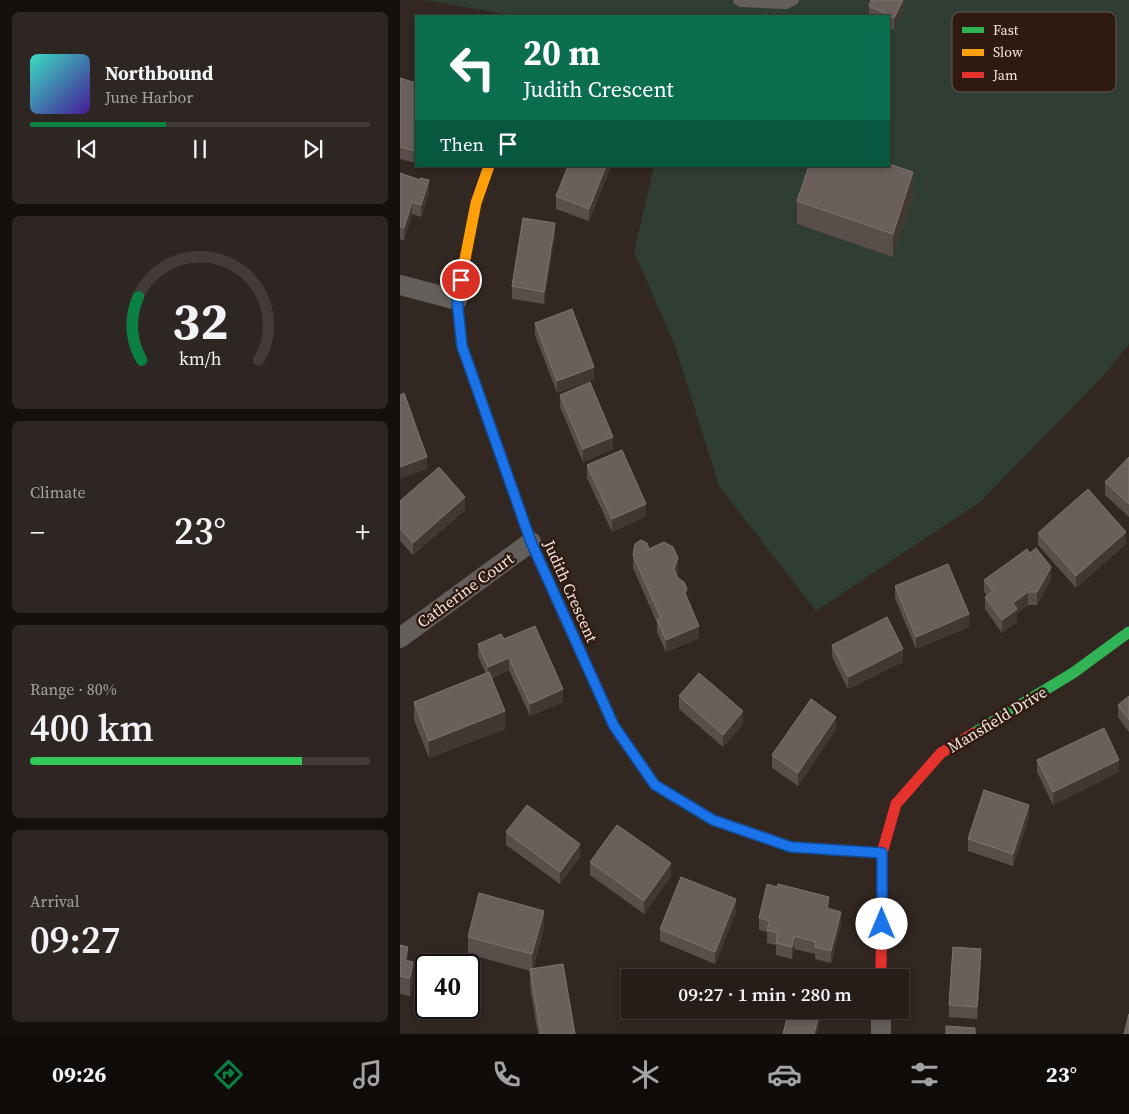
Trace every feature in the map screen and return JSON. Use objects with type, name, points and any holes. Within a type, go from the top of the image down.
[{"type":"street","name":"Judith Crescent","points":[[489,167],[476,202],[457,300],[462,346],[531,542],[614,726],[655,785],[713,820],[791,847],[882,853]]},
{"type":"street","points":[[400,285],[457,300]]},
{"type":"street","name":"Catherine Court","points":[[400,638],[531,542]]},
{"type":"street","name":"Mansfield Drive","points":[[881,969],[882,853],[896,804],[941,752],[1073,674],[1129,632]]},
{"type":"street","points":[[881,1019],[881,1034]]},
{"type":"lane","points":[[738,0],[741,2],[786,4],[794,0]]},
{"type":"green space","points":[[424,0],[1129,0],[1129,344],[1104,375],[980,502],[816,611],[719,486],[675,346],[634,252],[654,167],[890,167],[890,15],[511,15]]},
{"type":"building","points":[[871,0],[903,0],[894,18],[869,6]]},
{"type":"building","points":[[400,78],[415,83],[415,151],[400,147]]},
{"type":"building","points":[[890,164],[913,172],[893,234],[797,201],[809,167],[890,167]]},
{"type":"building","points":[[568,167],[606,167],[589,209],[556,196]]},
{"type":"building","points":[[400,173],[420,180],[420,178],[429,180],[421,205],[412,202],[404,228],[400,227]]},
{"type":"building","points":[[523,218],[555,223],[544,292],[512,286]]},
{"type":"building","points":[[572,309],[594,367],[557,381],[535,323]]},
{"type":"building","points":[[590,382],[613,437],[583,449],[560,395]]},
{"type":"building","points":[[404,393],[427,457],[400,467],[400,395]]},
{"type":"building","points":[[622,450],[646,504],[612,519],[587,465]]},
{"type":"building","points":[[1129,457],[1129,504],[1105,482]]},
{"type":"building","points":[[439,467],[465,497],[413,543],[400,528],[400,501]]},
{"type":"building","points":[[1088,489],[1126,532],[1076,576],[1038,533]]},
{"type":"building","points":[[641,540],[647,543],[649,549],[664,542],[673,547],[678,558],[674,569],[678,578],[684,582],[687,589],[685,593],[699,626],[666,640],[657,620],[661,618],[633,555],[635,544]]},
{"type":"building","points":[[1036,548],[1051,567],[1037,592],[1028,592],[1013,603],[1017,609],[1002,620],[985,597],[993,591],[984,580],[1027,549],[1030,553]]},
{"type":"building","points":[[948,564],[969,614],[916,637],[895,586]]},
{"type":"building","points":[[887,617],[903,649],[848,677],[832,645]]},
{"type":"building","points":[[535,626],[563,689],[530,704],[509,658],[488,667],[478,644],[501,634],[504,639]]},
{"type":"building","points":[[489,672],[505,711],[429,741],[414,702]]},
{"type":"building","points":[[699,673],[743,711],[723,735],[679,696]]},
{"type":"building","points":[[1129,696],[1129,720],[1118,705]]},
{"type":"building","points":[[811,699],[836,717],[798,773],[772,755]]},
{"type":"building","points":[[1104,728],[1119,760],[1053,792],[1037,760]]},
{"type":"building","points":[[984,790],[1029,805],[1013,854],[968,839]]},
{"type":"building","points":[[527,805],[580,844],[560,872],[506,832]]},
{"type":"building","points":[[617,825],[671,863],[644,901],[590,862]]},
{"type":"building","points":[[681,877],[736,899],[715,952],[660,929]]},
{"type":"building","points":[[767,884],[777,887],[778,884],[829,897],[827,908],[841,912],[831,951],[815,947],[816,942],[794,936],[792,947],[776,943],[778,933],[767,930],[770,921],[759,918]]},
{"type":"building","points":[[479,893],[544,911],[532,954],[468,937]]},
{"type":"building","points":[[400,945],[408,947],[405,960],[413,962],[410,978],[400,976]]},
{"type":"building","points":[[953,947],[981,949],[977,1007],[949,1005]]},
{"type":"building","points":[[563,964],[575,1034],[541,1034],[530,969]]},
{"type":"building","points":[[1129,1014],[1129,1034],[1124,1034]]},
{"type":"building","points":[[787,1019],[818,1019],[814,1034],[783,1034]]},
{"type":"building","points":[[946,1026],[975,1028],[975,1034],[946,1034]]},
{"type":"traffic: fast","points":[[974,733],[1073,673],[1129,632]]},
{"type":"traffic: fast","points":[[771,840],[791,847],[882,853]]},
{"type":"traffic: slow","points":[[485,411],[462,346],[457,300],[476,203],[489,167]]},
{"type":"traffic: slow","points":[[556,598],[614,726],[655,785],[713,820],[771,840]]},
{"type":"traffic: jam","points":[[485,411],[531,542],[556,598]]},
{"type":"traffic: jam","points":[[881,969],[882,853],[896,804],[941,753],[974,733]]},
{"type":"route","points":[[461,280],[457,300],[462,346],[531,542],[614,726],[655,785],[713,820],[791,847],[882,853],[882,924]]}]
